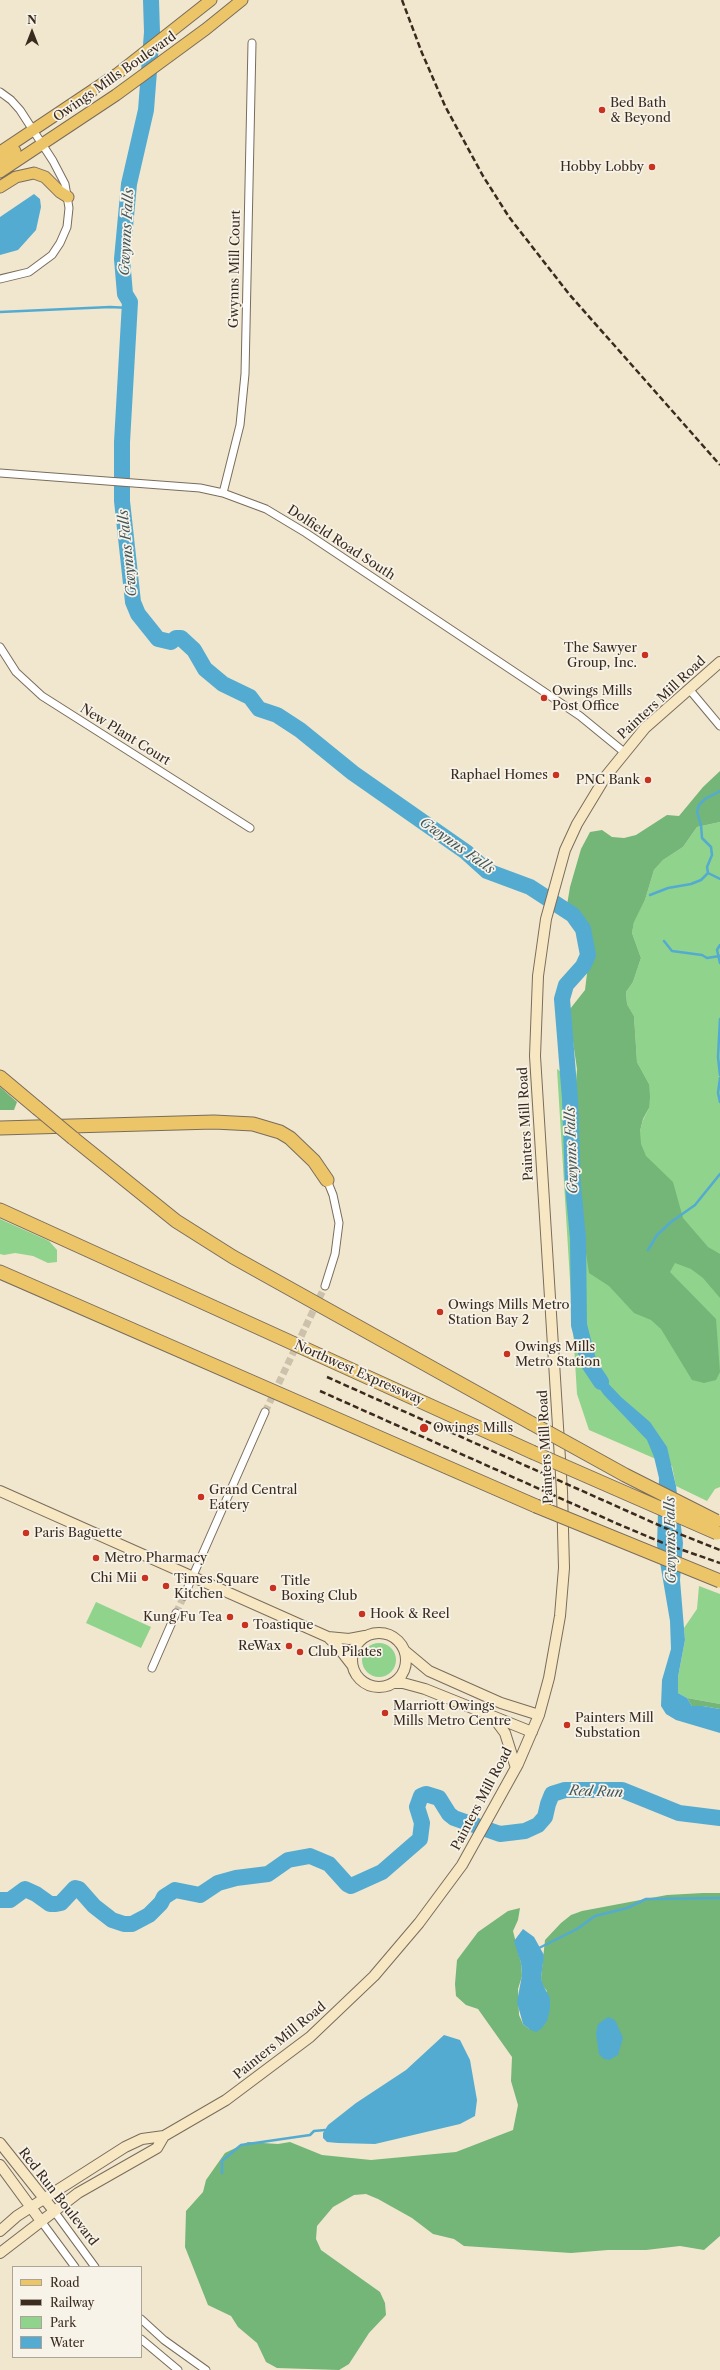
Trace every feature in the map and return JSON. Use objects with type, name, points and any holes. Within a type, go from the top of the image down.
[{"type":"highway","points":[[0,1077],[176,1221],[233,1257],[718,1528]]},
{"type":"highway","points":[[0,1128],[214,1122],[253,1124],[280,1132],[290,1138],[314,1161],[326,1180]]},
{"type":"highway","name":"Northwest Expressway","points":[[0,1210],[532,1452],[718,1528]]},
{"type":"highway","points":[[0,1272],[536,1506],[720,1581]]},
{"type":"main road","name":"Owings Mills Boulevard","points":[[0,152],[117,74],[211,0]]},
{"type":"main road","name":"Owings Mills Boulevard","points":[[0,172],[116,94],[206,29],[242,0]]},
{"type":"main road","points":[[0,161],[22,147],[33,130]]},
{"type":"main road","points":[[0,187],[16,177],[34,173],[45,177],[60,192],[68,197]]},
{"type":"main road","name":"Painters Mill Road","points":[[0,2231],[32,2206],[125,2147],[142,2139],[164,2136],[226,2100],[310,2037],[349,2002],[419,1923],[475,1843],[516,1768],[539,1715],[549,1678],[560,1616],[564,1541],[535,1056],[538,976],[546,919],[556,881],[577,824],[606,776],[645,728],[720,662]]},
{"type":"main road","points":[[0,1491],[192,1578],[328,1637],[349,1639],[365,1636],[374,1632],[392,1636],[400,1641],[405,1651],[429,1671],[501,1703],[539,1715]]},
{"type":"main road","points":[[352,1665],[353,1650],[358,1642],[365,1636]]},
{"type":"main road","points":[[328,1637],[338,1647],[352,1665],[358,1677],[364,1683],[382,1687],[393,1683],[403,1683],[425,1689],[532,1732]]},
{"type":"main road","points":[[393,1683],[405,1669],[405,1651]]},
{"type":"main road","points":[[492,1717],[505,1733],[516,1768]]},
{"type":"main road","name":"Painters Mill Road","points":[[0,2252],[40,2221],[102,2178],[157,2148],[164,2136]]},
{"type":"main road","name":"Red Run Boulevard","points":[[0,2143],[54,2211]]},
{"type":"main road","name":"Red Run Boulevard","points":[[0,2165],[32,2206],[40,2221]]},
{"type":"street","name":"Gwynns Mill Court","points":[[223,493],[240,424],[245,374],[252,43]]},
{"type":"street","points":[[0,92],[12,100],[33,130],[60,174],[68,197],[67,227],[60,243],[52,255],[29,272],[0,279]]},
{"type":"street","name":"Dolfield Road South","points":[[0,473],[145,482],[200,488],[223,493],[277,515],[568,708],[624,752]]},
{"type":"street","name":"New Plant Court","points":[[0,647],[16,672],[42,696],[250,828]]},
{"type":"street","points":[[689,689],[720,726]]},
{"type":"street","points":[[325,1286],[335,1254],[339,1223],[333,1195],[326,1180]]},
{"type":"street","points":[[184,1596],[265,1412]]},
{"type":"street","points":[[152,1668],[176,1613]]},
{"type":"street","name":"Red Run Boulevard","points":[[54,2211],[94,2266]]},
{"type":"street","name":"Red Run Boulevard","points":[[40,2221],[74,2266]]},
{"type":"street","points":[[142,2320],[169,2344],[206,2370]]},
{"type":"street","points":[[142,2340],[178,2370]]},
{"type":"green space","points":[[720,771],[720,822],[697,827],[683,847],[663,860],[654,870],[645,900],[634,922],[632,933],[641,958],[633,982],[626,992],[627,1004],[634,1016],[637,1062],[649,1084],[649,1108],[643,1119],[640,1131],[641,1144],[646,1156],[673,1182],[683,1218],[708,1247],[720,1254],[720,1298],[703,1278],[691,1269],[675,1263],[670,1272],[716,1319],[720,1372],[716,1380],[704,1383],[692,1380],[661,1329],[651,1320],[634,1313],[609,1286],[589,1273],[578,1200],[579,1178],[571,1149],[577,1069],[570,1021],[570,1009],[585,990],[591,941],[589,929],[567,905],[570,887],[581,849],[590,832],[602,830],[612,837],[624,838],[636,835],[667,815],[679,816],[703,787]]},
{"type":"green space","points":[[720,822],[720,1487],[715,1489],[707,1501],[676,1486],[672,1466],[589,1430],[577,1394],[557,1069],[640,1131],[643,1120],[649,1108],[649,1084],[637,1062],[634,1016],[627,1004],[626,992],[633,982],[641,958],[632,933],[634,921],[645,900],[654,870],[663,860],[683,847],[697,827]]},
{"type":"green space","points":[[0,1087],[17,1102],[14,1110],[0,1110]]},
{"type":"green space","points":[[0,1219],[49,1241],[57,1250],[57,1262],[48,1263],[33,1256],[15,1253],[4,1255],[0,1254]]},
{"type":"green space","points":[[699,1586],[720,1594],[720,1704],[687,1698],[678,1693],[678,1677],[685,1640],[684,1628],[697,1609]]},
{"type":"green space","points":[[96,1602],[151,1627],[141,1648],[86,1623]]},
{"type":"green space","points":[[376,1643],[382,1643],[391,1648],[395,1654],[395,1666],[391,1672],[382,1677],[376,1677],[367,1672],[362,1663],[362,1657],[367,1648]]},
{"type":"green space","points":[[687,1698],[720,1704],[720,1709],[703,1706],[697,1708],[692,1706]]},
{"type":"green space","points":[[720,1893],[720,2236],[704,2250],[680,2246],[646,2250],[608,2250],[571,2253],[464,2246],[454,2239],[433,2234],[412,2218],[378,2199],[366,2194],[354,2195],[333,2207],[317,2226],[316,2239],[321,2250],[380,2292],[385,2303],[386,2315],[369,2333],[349,2364],[339,2370],[277,2368],[266,2362],[257,2343],[238,2327],[231,2316],[208,2305],[185,2247],[186,2211],[203,2192],[206,2180],[225,2153],[248,2142],[278,2144],[290,2142],[322,2155],[371,2160],[456,2152],[513,2130],[518,2105],[511,2081],[512,2057],[478,2009],[466,2005],[456,1996],[455,1984],[457,1960],[478,1932],[508,1911],[520,1908],[518,1920],[513,1931],[521,1963],[522,1976],[518,1989],[519,2015],[523,2024],[529,2029],[547,1991],[542,1985],[541,1978],[545,1940],[571,1915],[582,1911],[667,1895]]},
{"type":"water","points":[[34,194],[40,199],[41,207],[36,230],[18,250],[0,255],[0,217]]},
{"type":"water","name":"Gwynns Falls","points":[[589,1364],[596,1367],[604,1379],[621,1397],[650,1422],[667,1447],[676,1486],[683,1543],[680,1580],[685,1640],[678,1677],[678,1693],[687,1698],[692,1706],[720,1709],[720,1733],[676,1720],[666,1714],[661,1706],[662,1680],[671,1649],[670,1621],[657,1545],[659,1478],[654,1457],[647,1440],[604,1395],[588,1373]]},
{"type":"water","points":[[523,1929],[534,1937],[544,1955],[541,1978],[550,1998],[550,2009],[547,2021],[541,2029],[536,2032],[523,2024],[517,2002],[522,1975],[521,1963],[514,1941]]},
{"type":"water","points":[[608,2017],[615,2020],[623,2038],[618,2055],[609,2060],[604,2059],[599,2054],[596,2034],[598,2024]]},
{"type":"water","points":[[444,2035],[460,2040],[470,2060],[477,2100],[475,2116],[460,2124],[375,2144],[327,2142],[323,2138],[323,2133],[328,2125],[356,2103],[406,2070]]},
{"type":"waterway","name":"Gwynns Falls","points":[[151,0],[152,32],[146,110],[129,184],[122,259],[125,294],[130,302],[122,442],[122,501],[133,602],[138,614],[158,639],[171,642],[176,638],[181,638],[194,650],[205,669],[223,684],[250,697],[259,709],[277,715],[300,730],[353,773],[466,852],[487,871],[530,887],[573,915],[583,929],[588,955],[583,966],[566,985],[562,999],[570,1099],[573,1186],[578,1238],[579,1325],[589,1364],[601,1382]]},
{"type":"waterway","points":[[0,312],[110,307],[130,308]]},
{"type":"waterway","points":[[720,791],[705,799],[699,805],[697,812],[701,825],[702,838],[711,847],[712,855],[707,867],[708,873],[720,879]]},
{"type":"waterway","points":[[650,895],[668,888],[691,884],[701,880],[708,873]]},
{"type":"waterway","points":[[664,941],[672,951],[702,955],[707,958],[720,956]]},
{"type":"waterway","points":[[720,945],[717,950],[720,963]]},
{"type":"waterway","points":[[720,1019],[718,1057],[720,1075]]},
{"type":"waterway","points":[[720,1078],[718,1093],[720,1102]]},
{"type":"waterway","points":[[648,1250],[657,1235],[671,1222],[695,1205],[720,1174]]},
{"type":"waterway","name":"Red Run","points":[[0,1900],[10,1900],[25,1889],[36,1894],[50,1904],[56,1904],[61,1903],[75,1888],[79,1889],[94,1906],[112,1920],[124,1924],[132,1924],[149,1915],[161,1903],[164,1897],[175,1890],[200,1895],[218,1883],[236,1878],[268,1874],[288,1860],[310,1856],[329,1864],[347,1884],[351,1886],[382,1872],[420,1839],[422,1823],[417,1807],[421,1796],[426,1794],[439,1798],[449,1814],[454,1818],[500,1834],[525,1831],[538,1825],[545,1817],[552,1794],[565,1790],[622,1790],[679,1813],[720,1818]]},
{"type":"waterway","points":[[539,1948],[577,1929],[595,1916],[627,1908],[646,1899],[720,1898]]},
{"type":"waterway","points":[[222,2173],[222,2161],[241,2145],[310,2135],[314,2131],[325,2130]]},
{"type":"tunnel","points":[[265,1412],[325,1286]]},
{"type":"tunnel","points":[[176,1613],[184,1596]]},
{"type":"railway","points":[[402,0],[422,53],[445,106],[483,176],[509,217],[569,294],[720,465]]},
{"type":"railway","points":[[327,1377],[672,1531],[720,1550]]},
{"type":"railway","points":[[320,1391],[618,1524],[668,1545],[720,1563]]},
{"type":"place","name":"Bed Bath & Beyond","points":[[602,110]]},
{"type":"place","name":"Hobby Lobby","points":[[652,167]]},
{"type":"place","name":"The Sawyer Group, Inc.","points":[[645,655]]},
{"type":"place","name":"Owings Mills Post Office","points":[[544,698]]},
{"type":"place","name":"Raphael Homes","points":[[556,775]]},
{"type":"place","name":"PNC Bank","points":[[648,780]]},
{"type":"place","name":"Owings Mills Metro Station Bay 2","points":[[440,1312]]},
{"type":"place","name":"Owings Mills Metro Station","points":[[507,1354]]},
{"type":"place","name":"Owings Mills","points":[[424,1428]]},
{"type":"place","name":"Grand Central Eatery","points":[[201,1497]]},
{"type":"place","name":"Paris Baguette","points":[[26,1533]]},
{"type":"place","name":"Metro Pharmacy","points":[[96,1558]]},
{"type":"place","name":"Chi Mii","points":[[145,1578]]},
{"type":"place","name":"Times Square Kitchen","points":[[166,1586]]},
{"type":"place","name":"Title Boxing Club","points":[[273,1588]]},
{"type":"place","name":"Hook & Reel","points":[[362,1614]]},
{"type":"place","name":"Kung Fu Tea","points":[[230,1617]]},
{"type":"place","name":"Toastique","points":[[245,1625]]},
{"type":"place","name":"ReWax","points":[[289,1646]]},
{"type":"place","name":"Club Pilates","points":[[300,1652]]},
{"type":"place","name":"Marriott Owings Mills Metro Centre","points":[[385,1713]]},
{"type":"place","name":"Painters Mill Substation","points":[[567,1725]]}]
